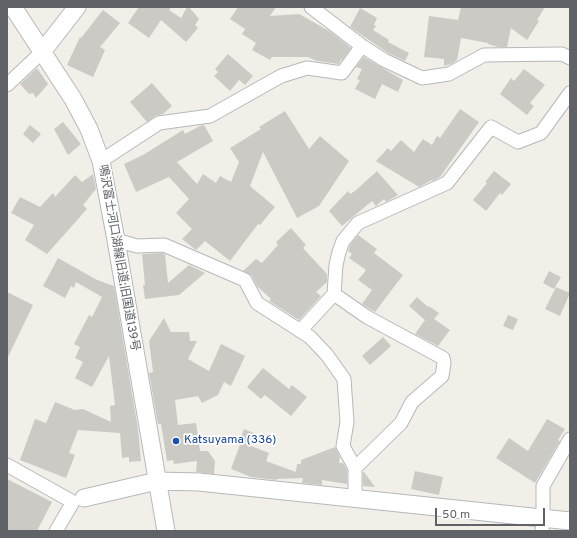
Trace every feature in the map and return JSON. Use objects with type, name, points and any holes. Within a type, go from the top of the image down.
[{"type":"street","name":"鳴沢富士河口湖線旧道;旧国道139号","points":[[13,7],[73,99],[89,129],[101,161],[166,531]]},
{"type":"street","points":[[7,85],[42,52],[77,7]]},
{"type":"street","points":[[311,7],[362,46],[384,60],[422,78],[449,74],[484,55],[562,54],[570,58]]},
{"type":"street","points":[[101,161],[159,123],[210,116],[281,76],[308,68],[342,73],[362,46]]},
{"type":"street","points":[[300,331],[324,307],[334,294],[336,265],[339,252],[343,241],[358,223],[446,183],[492,127],[518,142],[541,133],[570,94]]},
{"type":"street","points":[[116,240],[137,246],[164,245],[245,280],[257,303],[310,337],[327,355],[344,379],[347,422],[343,446],[355,468],[355,498]]},
{"type":"street","points":[[334,294],[367,317],[443,358],[444,363],[442,376],[412,402],[401,423],[355,468]]},
{"type":"street","points":[[542,525],[543,486],[570,439]]},
{"type":"street","points":[[7,465],[79,500],[158,481],[199,482],[355,498],[542,525],[570,521]]},
{"type":"street","points":[[56,531],[79,500]]},
{"type":"building","points":[[139,7],[171,7],[169,10],[181,18],[187,7],[189,7],[199,19],[195,25],[198,28],[186,42],[161,20],[149,38],[128,23]]},
{"type":"building","points":[[238,7],[276,7],[270,16],[299,14],[331,32],[351,48],[342,60],[341,59],[339,64],[317,61],[308,57],[272,57],[270,60],[252,50],[256,43],[242,34],[245,29],[230,19]]},
{"type":"building","points":[[461,7],[545,7],[537,20],[539,21],[527,40],[511,28],[507,47],[498,47],[488,43],[461,38],[457,60],[453,63],[444,66],[444,59],[424,57],[429,16],[458,20]]},
{"type":"building","points":[[360,8],[377,18],[374,25],[376,26],[373,30],[389,40],[388,42],[409,53],[405,61],[388,53],[350,27]]},
{"type":"building","points":[[103,10],[120,23],[100,47],[105,50],[93,77],[67,65],[80,37],[81,38]]},
{"type":"building","points":[[228,54],[253,76],[245,85],[239,80],[230,91],[214,76],[218,72],[215,69]]},
{"type":"building","points":[[364,57],[403,80],[398,92],[382,84],[375,99],[355,89],[360,80],[357,79],[362,69],[356,67]]},
{"type":"building","points":[[37,68],[48,84],[36,98],[33,93],[29,94],[20,84]]},
{"type":"building","points":[[524,69],[545,85],[530,103],[534,106],[527,115],[500,94],[511,78],[514,81]]},
{"type":"building","points":[[152,83],[172,106],[163,114],[155,116],[147,122],[130,102]]},
{"type":"building","points":[[460,109],[479,122],[440,177],[419,187],[376,161],[388,148],[391,151],[401,140],[414,152],[423,139],[432,145],[437,136],[440,138]]},
{"type":"building","points":[[285,111],[309,149],[320,136],[349,161],[319,206],[297,218],[263,152],[250,186],[275,207],[260,225],[258,224],[230,261],[205,241],[196,250],[182,239],[192,229],[176,213],[189,199],[169,177],[136,192],[124,164],[143,155],[183,130],[185,134],[204,125],[213,141],[177,162],[197,184],[203,174],[216,183],[220,176],[231,182],[239,162],[230,148],[261,129],[259,127]]},
{"type":"building","points":[[63,122],[81,144],[68,155],[54,129]]},
{"type":"building","points":[[30,125],[41,134],[33,143],[23,134]]},
{"type":"building","points":[[377,171],[398,195],[386,202],[384,199],[376,206],[372,201],[342,226],[329,211],[348,191],[350,194],[355,191]]},
{"type":"building","points":[[494,171],[511,184],[502,195],[500,193],[486,211],[473,200],[487,183],[485,182]]},
{"type":"building","points":[[93,174],[96,189],[83,205],[87,209],[47,254],[25,240],[34,225],[11,213],[20,197],[40,207],[53,193],[55,197],[75,175],[82,182]]},
{"type":"building","points":[[291,228],[306,245],[303,248],[327,274],[327,282],[316,292],[321,296],[299,320],[269,301],[271,299],[257,286],[252,276],[243,271],[256,259],[262,263],[278,245],[276,242]]},
{"type":"building","points":[[358,235],[377,249],[374,253],[403,275],[375,312],[362,304],[372,290],[358,280],[366,270],[349,258],[352,254],[348,251],[350,245]]},
{"type":"building","points":[[142,254],[165,254],[168,283],[189,265],[205,273],[179,295],[145,299]]},
{"type":"building","points":[[58,258],[97,280],[114,286],[138,429],[141,461],[129,462],[129,457],[122,458],[120,433],[78,430],[69,453],[75,455],[66,478],[20,460],[35,419],[46,423],[55,402],[75,410],[83,409],[111,422],[110,406],[115,405],[109,356],[92,387],[75,378],[83,362],[75,358],[80,347],[74,344],[89,315],[92,317],[102,297],[76,282],[74,288],[71,286],[65,298],[43,286]]},
{"type":"building","points":[[549,271],[561,277],[554,289],[543,283]]},
{"type":"building","points":[[556,287],[570,293],[560,316],[545,309]]},
{"type":"building","points":[[7,292],[33,305],[7,359]]},
{"type":"building","points":[[417,297],[428,307],[429,306],[439,313],[434,319],[450,330],[438,346],[415,334],[425,320],[409,306]]},
{"type":"building","points":[[508,315],[518,319],[513,330],[503,326]]},
{"type":"building","points":[[164,318],[171,332],[189,332],[190,341],[197,341],[188,359],[209,371],[221,344],[245,356],[231,386],[224,382],[218,395],[202,403],[198,396],[175,400],[178,425],[196,423],[200,451],[208,451],[215,461],[214,474],[196,472],[197,461],[174,464],[173,460],[167,461],[161,424],[158,424],[149,373],[153,372],[149,341]]},
{"type":"building","points":[[383,337],[391,346],[370,365],[362,356]]},
{"type":"building","points":[[263,368],[289,389],[292,385],[307,397],[291,416],[265,395],[261,399],[247,387]]},
{"type":"building","points":[[547,419],[565,429],[558,440],[560,441],[535,483],[496,458],[509,438],[528,451]]},
{"type":"building","points":[[244,429],[256,434],[252,445],[240,440]]},
{"type":"building","points":[[241,442],[269,453],[266,461],[296,472],[297,464],[301,464],[301,460],[335,447],[340,457],[339,463],[343,463],[347,470],[347,484],[322,480],[322,485],[302,483],[303,478],[276,480],[251,477],[231,469]]},
{"type":"building","points":[[415,471],[443,477],[439,495],[411,489]]},
{"type":"building","points":[[364,472],[375,487],[363,486]]},
{"type":"building","points":[[7,479],[52,502],[37,531],[7,531]]},
{"type":"place","name":"Katsuyama (336)","points":[[176,441]]}]
